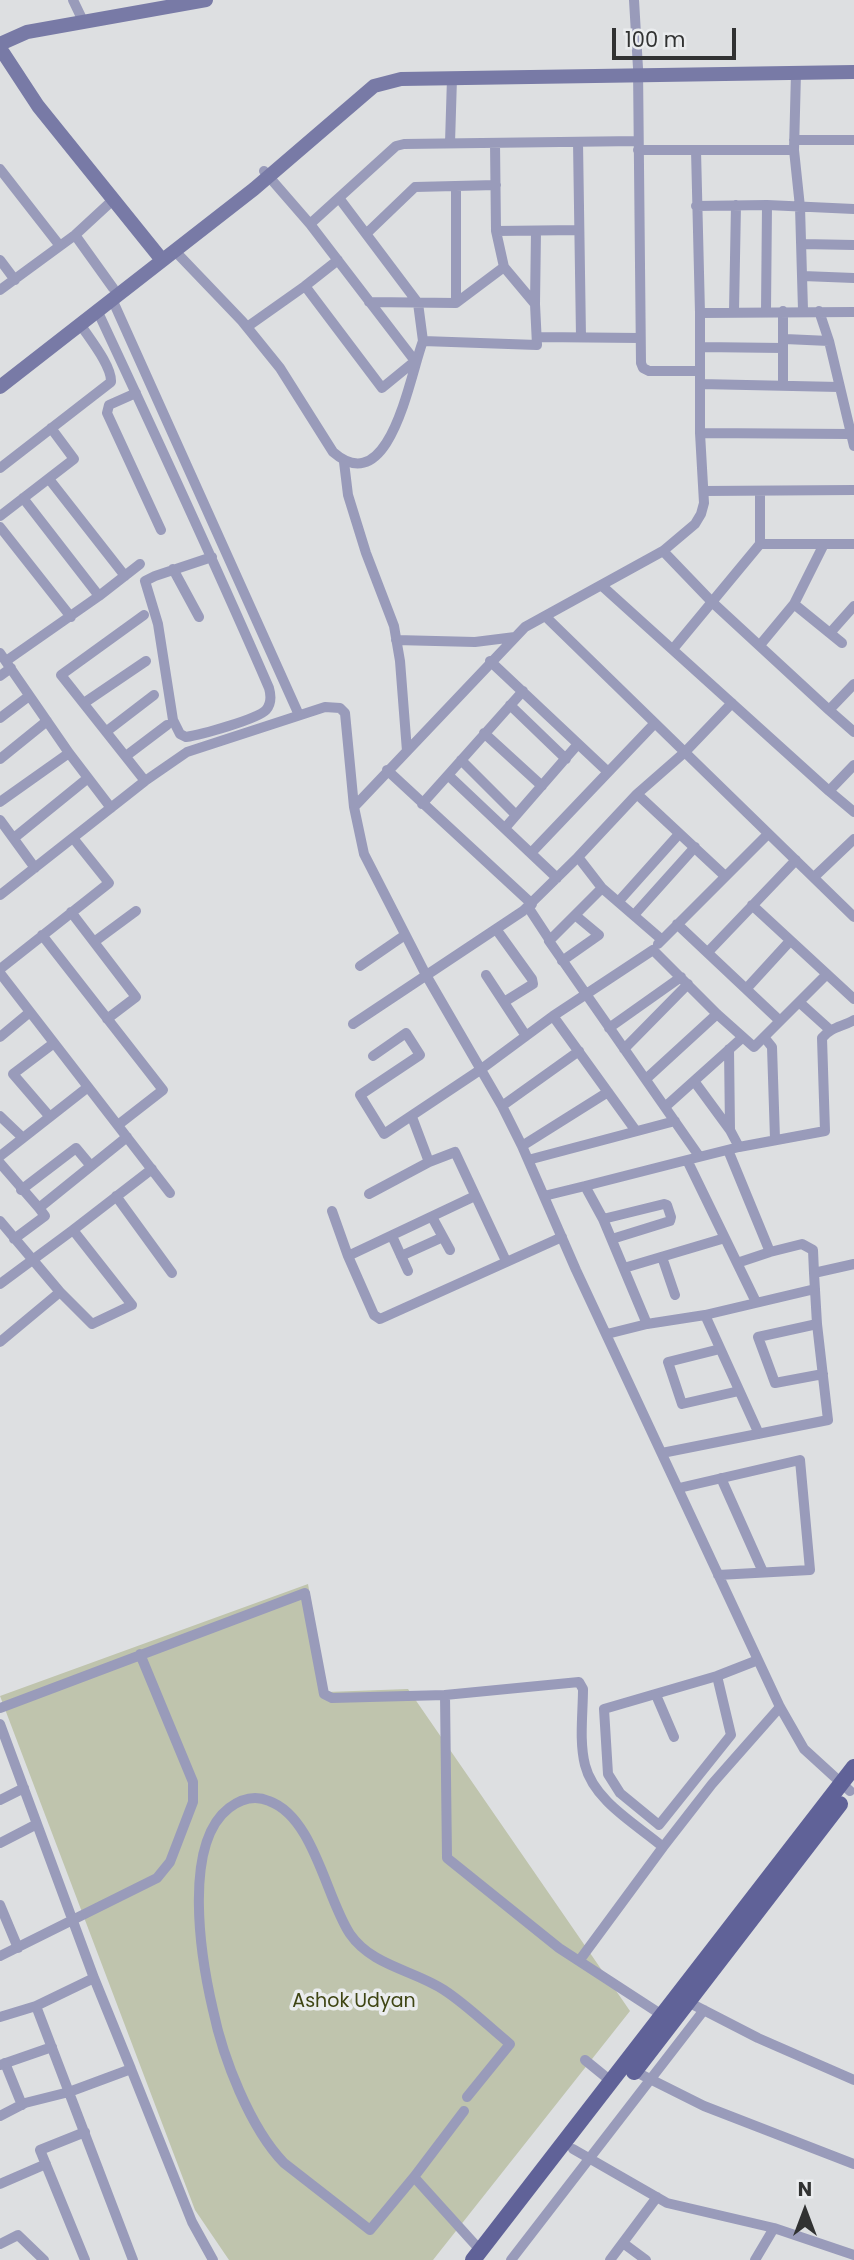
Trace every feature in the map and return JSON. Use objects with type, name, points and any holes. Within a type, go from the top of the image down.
[{"type":"main road","points":[[480,2257],[573,2149],[688,2002],[848,1787],[854,1767]]},
{"type":"main road","points":[[480,2257],[662,2015],[848,1787]]},
{"type":"street","points":[[73,0],[84,23]]},
{"type":"street","points":[[159,257],[38,106],[0,46],[27,32],[84,23],[161,4],[206,0]]},
{"type":"street","points":[[634,0],[638,72],[641,363],[643,368],[649,371],[700,371]]},
{"type":"street","points":[[159,257],[174,250],[345,106],[374,86],[388,81],[854,64]]},
{"type":"street","points":[[345,106],[367,81],[386,71],[796,74],[854,72]]},
{"type":"street","points":[[796,74],[794,145],[800,207],[803,310]]},
{"type":"street","points":[[450,143],[452,78]]},
{"type":"street","points":[[310,224],[396,146],[404,144],[578,142],[696,150],[854,140]]},
{"type":"street","points":[[578,142],[581,337]]},
{"type":"street","points":[[495,143],[496,231],[504,267],[535,304]]},
{"type":"street","points":[[354,807],[525,627],[663,551],[695,524],[701,514],[704,491],[700,433],[696,150]]},
{"type":"street","points":[[0,169],[60,246]]},
{"type":"street","points":[[266,174],[310,224],[415,361]]},
{"type":"street","points":[[0,376],[266,174]]},
{"type":"street","points":[[366,234],[415,187],[496,185]]},
{"type":"street","points":[[456,186],[456,303]]},
{"type":"street","points":[[174,250],[247,327],[281,368],[333,452],[344,461],[356,465],[365,464],[379,454],[385,445],[407,396],[423,341],[418,303],[339,198]]},
{"type":"street","points":[[0,290],[60,246],[114,200]]},
{"type":"street","points":[[734,312],[736,205]]},
{"type":"street","points":[[696,206],[767,205],[854,209]]},
{"type":"street","points":[[766,311],[767,205]]},
{"type":"street","points":[[496,231],[579,230]]},
{"type":"street","points":[[423,341],[537,345],[536,231]]},
{"type":"street","points":[[75,234],[112,293],[299,715]]},
{"type":"street","points":[[802,244],[854,245]]},
{"type":"street","points":[[0,260],[15,280]]},
{"type":"street","points":[[247,327],[338,260]]},
{"type":"street","points":[[369,302],[456,303],[504,267]]},
{"type":"street","points":[[803,276],[854,278]]},
{"type":"street","points":[[305,286],[382,388],[415,361]]},
{"type":"street","points":[[0,387],[97,310],[112,293]]},
{"type":"street","points":[[97,310],[212,557],[269,688],[278,721]]},
{"type":"street","points":[[700,313],[803,310],[854,312]]},
{"type":"street","points":[[783,311],[783,384]]},
{"type":"street","points":[[820,311],[854,446]]},
{"type":"street","points":[[0,468],[111,382],[107,367],[80,324]]},
{"type":"street","points":[[537,337],[640,338]]},
{"type":"street","points":[[700,347],[829,341]]},
{"type":"street","points":[[701,384],[839,387]]},
{"type":"street","points":[[136,393],[109,405],[107,413],[161,530]]},
{"type":"street","points":[[0,516],[74,459],[51,428]]},
{"type":"street","points":[[700,433],[850,434]]},
{"type":"street","points":[[344,461],[348,495],[366,553],[394,626],[407,751]]},
{"type":"street","points":[[49,479],[125,576]]},
{"type":"street","points":[[704,491],[854,491]]},
{"type":"street","points":[[673,649],[760,544],[760,491]]},
{"type":"street","points":[[23,499],[99,596]]},
{"type":"street","points":[[0,527],[71,617]]},
{"type":"street","points":[[760,544],[854,544]]},
{"type":"street","points":[[760,645],[794,604],[824,544]]},
{"type":"street","points":[[663,551],[712,602],[854,732]]},
{"type":"street","points":[[212,557],[147,579],[145,586],[156,616],[173,720],[180,734],[186,737],[195,736],[255,717],[266,710],[271,700]]},
{"type":"street","points":[[0,676],[6,661],[71,617],[140,564]]},
{"type":"street","points":[[173,569],[199,617]]},
{"type":"street","points":[[601,585],[854,812]]},
{"type":"street","points":[[794,604],[842,643]]},
{"type":"street","points":[[830,633],[854,606]]},
{"type":"street","points":[[144,615],[61,675],[145,781]]},
{"type":"street","points":[[545,616],[854,917]]},
{"type":"street","points":[[396,639],[475,642],[516,636]]},
{"type":"street","points":[[6,661],[69,753],[111,807]]},
{"type":"street","points":[[490,661],[608,772]]},
{"type":"street","points":[[84,703],[146,662]]},
{"type":"street","points":[[829,710],[854,684]]},
{"type":"street","points":[[422,804],[523,691]]},
{"type":"street","points":[[0,718],[29,695]]},
{"type":"street","points":[[107,731],[154,695]]},
{"type":"street","points":[[353,1024],[530,906],[636,794],[685,752],[732,703]]},
{"type":"street","points":[[510,705],[566,759]]},
{"type":"street","points":[[0,878],[4,892],[111,807],[187,752],[332,706],[345,713],[354,807],[364,854],[426,975],[502,1106],[522,1146],[780,1707],[804,1749],[848,1787]]},
{"type":"street","points":[[0,759],[47,721]]},
{"type":"street","points":[[531,853],[655,723]]},
{"type":"street","points":[[127,756],[167,725]]},
{"type":"street","points":[[484,733],[542,786]]},
{"type":"street","points":[[505,828],[578,744]]},
{"type":"street","points":[[0,802],[69,753]]},
{"type":"street","points":[[461,760],[516,815]]},
{"type":"street","points":[[829,791],[854,765]]},
{"type":"street","points":[[387,770],[530,906],[584,995],[699,1156]]},
{"type":"street","points":[[448,775],[556,878]]},
{"type":"street","points":[[14,838],[88,778]]},
{"type":"street","points":[[636,794],[724,876]]},
{"type":"street","points":[[0,820],[35,868]]},
{"type":"street","points":[[619,901],[679,834]]},
{"type":"street","points":[[373,1056],[406,1033],[420,1055],[360,1095],[384,1134],[653,950],[768,834]]},
{"type":"street","points":[[73,838],[109,883],[0,971],[170,1193]]},
{"type":"street","points":[[814,877],[854,839]]},
{"type":"street","points":[[634,915],[695,847]]},
{"type":"street","points":[[578,857],[602,888],[661,939]]},
{"type":"street","points":[[708,952],[796,860]]},
{"type":"street","points":[[549,939],[602,888]]},
{"type":"street","points":[[752,905],[854,999]]},
{"type":"street","points":[[94,942],[135,911]]},
{"type":"street","points":[[71,912],[136,997],[107,1018]]},
{"type":"street","points":[[562,961],[599,935],[575,915]]},
{"type":"street","points":[[677,924],[780,1021]]},
{"type":"street","points":[[496,929],[533,984],[504,1002]]},
{"type":"street","points":[[42,935],[163,1090],[118,1125]]},
{"type":"street","points":[[360,965],[405,935]]},
{"type":"street","points":[[747,988],[790,941]]},
{"type":"street","points":[[653,950],[754,1047],[827,974]]},
{"type":"street","points":[[486,975],[526,1036]]},
{"type":"street","points":[[609,1028],[685,980]]},
{"type":"street","points":[[624,1049],[685,980]]},
{"type":"street","points":[[799,1002],[830,1030]]},
{"type":"street","points":[[0,1037],[30,1012]]},
{"type":"street","points":[[646,1079],[717,1014]]},
{"type":"street","points":[[553,1016],[636,1131]]},
{"type":"street","points":[[544,1196],[699,1156],[825,1130],[822,1038],[830,1030],[854,1020]]},
{"type":"street","points":[[665,1107],[743,1037]]},
{"type":"street","points":[[764,1037],[772,1047],[775,1139]]},
{"type":"street","points":[[50,1117],[13,1074],[54,1043]]},
{"type":"street","points":[[729,1049],[730,1130],[770,1252]]},
{"type":"street","points":[[502,1106],[579,1051]]},
{"type":"street","points":[[694,1081],[730,1130]]},
{"type":"street","points":[[0,1156],[88,1087]]},
{"type":"street","points":[[522,1146],[608,1092]]},
{"type":"street","points":[[0,1116],[23,1138]]},
{"type":"street","points":[[412,1117],[429,1162]]},
{"type":"street","points":[[527,1160],[675,1121]]},
{"type":"street","points":[[39,1208],[127,1137]]},
{"type":"street","points":[[21,1190],[76,1147],[91,1166]]},
{"type":"street","points":[[369,1194],[429,1162],[455,1152],[506,1261]]},
{"type":"street","points":[[687,1160],[756,1301]]},
{"type":"street","points":[[0,1163],[45,1216],[14,1239]]},
{"type":"street","points":[[0,1284],[152,1169]]},
{"type":"street","points":[[585,1186],[612,1239],[647,1324]]},
{"type":"street","points":[[116,1196],[172,1273]]},
{"type":"street","points":[[348,1256],[475,1196]]},
{"type":"street","points":[[603,1219],[667,1205],[670,1221],[612,1239]]},
{"type":"street","points":[[332,1211],[374,1315],[380,1319],[562,1237]]},
{"type":"street","points":[[432,1217],[450,1250]]},
{"type":"street","points":[[0,1221],[60,1292],[92,1324],[132,1305],[73,1230]]},
{"type":"street","points":[[392,1236],[408,1271]]},
{"type":"street","points":[[401,1256],[443,1237]]},
{"type":"street","points":[[624,1268],[725,1238]]},
{"type":"street","points":[[662,1453],[828,1420],[817,1324],[813,1250],[802,1244],[737,1263]]},
{"type":"street","points":[[662,1256],[675,1295]]},
{"type":"street","points":[[814,1273],[849,1265]]},
{"type":"street","points":[[607,1334],[647,1324],[705,1315],[815,1289]]},
{"type":"street","points":[[0,1342],[60,1292]]},
{"type":"street","points":[[705,1315],[759,1434]]},
{"type":"street","points":[[817,1324],[758,1337],[775,1383],[823,1374]]},
{"type":"street","points":[[720,1349],[668,1363],[682,1404],[739,1391]]},
{"type":"street","points":[[679,1488],[800,1460],[810,1570],[718,1575]]},
{"type":"street","points":[[721,1478],[763,1572]]},
{"type":"street","points":[[0,1708],[305,1593],[324,1694],[332,1698],[445,1695],[579,1682],[583,1689],[583,1751],[590,1780],[601,1796],[663,1847]]},
{"type":"street","points":[[0,1955],[74,1921],[157,1878],[164,1871],[193,1802],[193,1782],[140,1654]]},
{"type":"street","points":[[717,1676],[732,1735],[659,1825],[620,1793],[608,1774],[604,1709],[717,1676],[758,1660]]},
{"type":"street","points":[[445,1695],[447,1858],[559,1948],[662,2015]]},
{"type":"street","points":[[656,1695],[674,1737]]},
{"type":"street","points":[[579,1961],[712,1784],[780,1707]]},
{"type":"street","points":[[0,1724],[94,1978],[192,2222],[213,2260]]},
{"type":"street","points":[[0,1800],[24,1788]]},
{"type":"street","points":[[464,2111],[370,2230],[272,2151],[254,2118],[226,2053],[213,2011],[200,1931],[200,1873],[203,1850],[211,1829],[225,1811],[237,1802],[259,1798],[288,1812],[311,1845],[350,1934],[368,1952],[386,1964],[422,1977],[446,1991],[510,2044],[467,2097]]},
{"type":"street","points":[[0,1843],[37,1824]]},
{"type":"street","points":[[0,1905],[18,1948]]},
{"type":"street","points":[[0,2017],[36,2006],[94,1978]]},
{"type":"street","points":[[688,2002],[758,2038],[854,2080]]},
{"type":"street","points":[[36,2006],[130,2259]]},
{"type":"street","points":[[511,2260],[704,2010]]},
{"type":"street","points":[[22,2105],[3,2064],[52,2047]]},
{"type":"street","points":[[585,2060],[612,2082]]},
{"type":"street","points":[[0,2116],[22,2105],[69,2092],[131,2069]]},
{"type":"street","points":[[634,2071],[704,2106],[854,2164]]},
{"type":"street","points":[[85,2132],[40,2150],[86,2260]]},
{"type":"street","points":[[573,2149],[667,2203],[774,2228],[854,2255]]},
{"type":"street","points":[[0,2184],[46,2164]]},
{"type":"street","points":[[414,2177],[480,2257]]},
{"type":"street","points":[[610,2260],[657,2197]]},
{"type":"street","points":[[755,2260],[774,2228]]},
{"type":"street","points":[[0,2244],[18,2235],[44,2260]]},
{"type":"street","points":[[623,2243],[646,2260]]},
{"type":"street","points":[[829,2260],[835,2248]]},
{"type":"green space","name":"Ashok Udyan","points":[[308,1584],[327,1692],[408,1689],[630,2011],[433,2260],[229,2260],[195,2210],[0,1696]]}]
